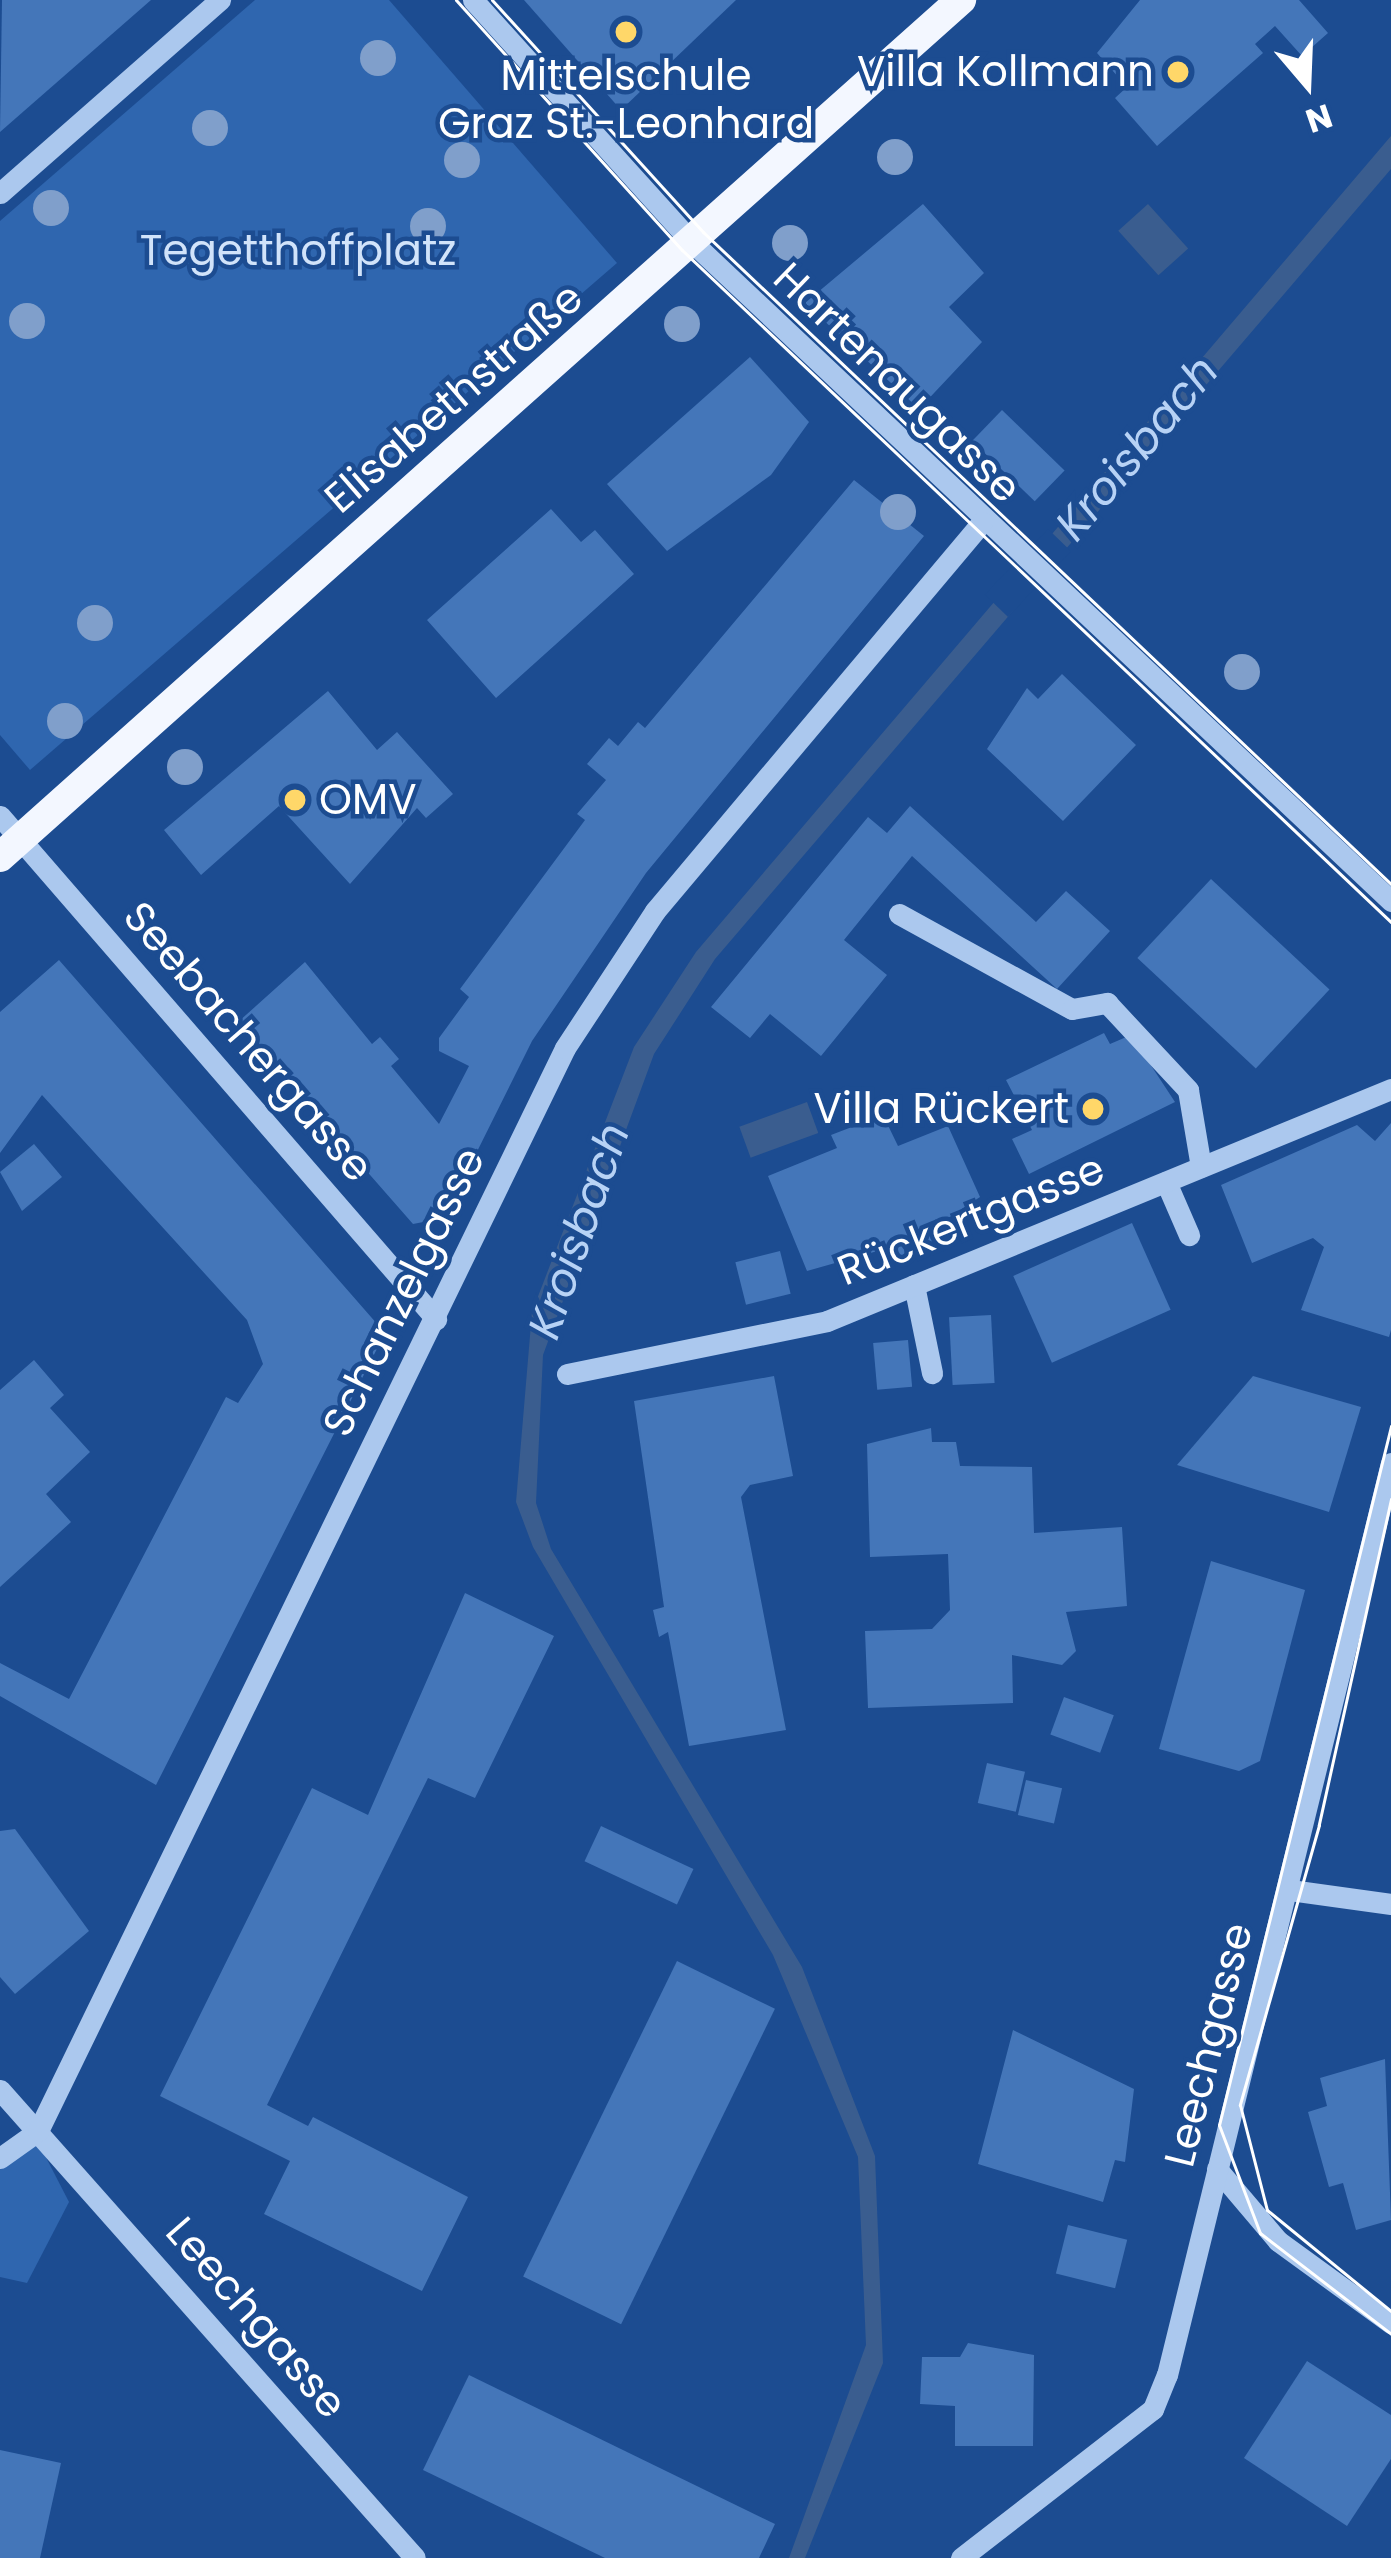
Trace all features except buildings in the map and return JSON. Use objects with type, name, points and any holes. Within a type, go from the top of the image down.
[{"type":"main road","name":"Elisabethstraße","points":[[7,838],[692,242],[961,0]]},
{"type":"street","points":[[0,193],[220,0]]},
{"type":"street","name":"Hartenaugasse","points":[[473,0],[692,242],[982,522],[1391,901]]},
{"type":"street","name":"Schanzelgasse","points":[[0,2158],[38,2131],[565,1048],[656,911],[982,522]]},
{"type":"street","name":"Seebachergasse","points":[[7,838],[436,1319]]},
{"type":"street","points":[[899,914],[1072,1010],[1107,1003],[1188,1090],[1201,1167]]},
{"type":"street","name":"Rückertgasse","points":[[567,1374],[827,1321],[1391,1089]]},
{"type":"street","points":[[1166,1182],[1189,1235]]},
{"type":"street","points":[[914,1286],[932,1372]]},
{"type":"street","name":"Leechgasse","points":[[961,2558],[1153,2409],[1217,2168],[1231,2080],[1290,1890],[1391,1462]]},
{"type":"street","points":[[1290,1890],[1391,1904]]},
{"type":"street","name":"Leechgasse","points":[[0,2090],[415,2558]]},
{"type":"street","points":[[1217,2168],[1277,2241],[1391,2323]]},
{"type":"green space","name":"Tegetthoffplatz","points":[[255,0],[389,0],[617,263],[30,770],[0,735],[0,221]]},
{"type":"green space","points":[[37,2140],[69,2202],[27,2283],[0,2277],[0,2166]]},
{"type":"water","name":"Kroisbach","points":[[1391,136],[1391,169],[715,959],[654,1054],[543,1355],[536,1503],[551,1549],[802,1967],[875,2156],[883,2363],[805,2558],[789,2558],[866,2345],[858,2157],[773,1955],[533,1547],[516,1502],[532,1312],[634,1047],[696,952]]},
{"type":"water","points":[[1148,204],[1188,249],[1158,275],[1118,231]]},
{"type":"water","points":[[807,1102],[818,1133],[751,1158],[739,1127]]},
{"type":"pier","points":[[1048,529],[1071,551],[1008,617],[985,594]]},
{"type":"tram line","points":[[456,0],[682,250],[1391,922]]},
{"type":"tram line","points":[[492,0],[703,232],[1391,884]]},
{"type":"tram line","points":[[1391,1426],[1219,2125],[1260,2233],[1391,2334]]},
{"type":"tram line","points":[[1391,1499],[1319,1825],[1240,2105],[1267,2210],[1391,2311]]},
{"type":"place","name":"Mittelschule Graz St.-Leonhard","points":[[626,32]]},
{"type":"place","name":"Villa Kollmann","points":[[1178,72]]},
{"type":"place","name":"OMV","points":[[295,800]]},
{"type":"place","name":"Villa Rückert","points":[[1093,1109]]}]
